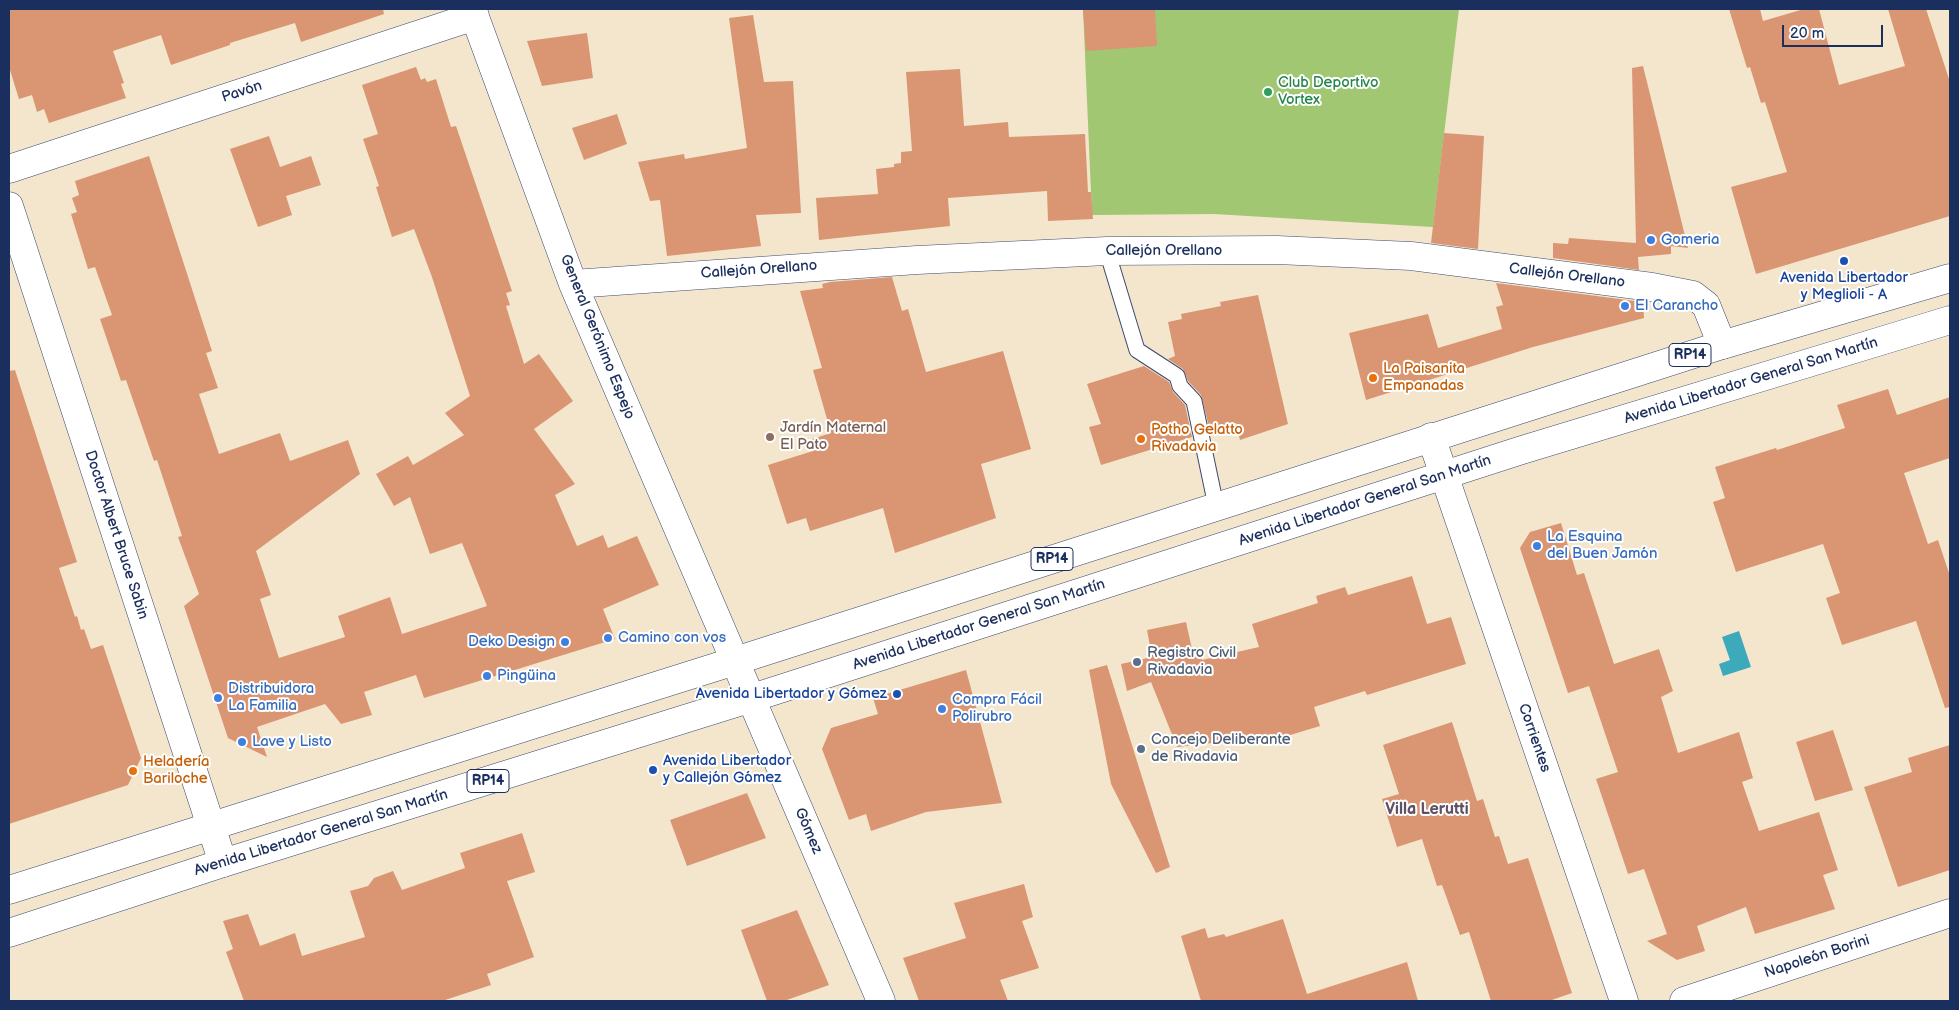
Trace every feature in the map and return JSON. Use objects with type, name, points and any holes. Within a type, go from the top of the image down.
[{"type":"street","name":"Pavón","points":[[9,169],[474,12]]},
{"type":"street","name":"General Gerónimo Espejo","points":[[474,12],[573,284],[735,661]]},
{"type":"street","name":"Doctor Albert Bruce Sabin","points":[[9,206],[223,863]]},
{"type":"street","name":"Callejón Orellano","points":[[573,284],[917,260],[1107,251],[1277,250],[1411,256],[1652,287],[1693,295],[1706,305],[1722,345]]},
{"type":"street","name":"RP14","points":[[9,890],[735,661],[1722,345],[1950,278]]},
{"type":"street","name":"Avenida Libertador General San Martín","points":[[9,933],[223,863],[752,698],[1444,475],[1950,320]]},
{"type":"street","name":"Corrientes","points":[[1431,437],[1624,1001]]},
{"type":"street","name":"Gómez","points":[[735,661],[881,1001]]},
{"type":"street","name":"Napoleón Borini","points":[[1684,1001],[1950,913]]},
{"type":"lane","points":[[1107,251],[1137,350],[1177,376],[1180,386],[1194,401],[1216,506]]},
{"type":"green space","name":"Club Deportivo Vortex","points":[[1083,9],[1459,9],[1433,227],[1214,214],[1092,215]]},
{"type":"water","points":[[1739,631],[1751,667],[1723,676],[1719,664],[1730,660],[1722,637]]},
{"type":"building","points":[[9,9],[383,9],[384,14],[301,42],[295,23],[230,43],[230,45],[171,65],[161,35],[113,51],[124,83],[121,84],[126,98],[49,123],[44,109],[37,112],[32,95],[19,99],[9,67]]},
{"type":"building","points":[[1083,9],[1155,9],[1157,46],[1086,51]]},
{"type":"building","points":[[1729,9],[1760,9],[1763,21],[1804,9],[1819,9],[1839,85],[1905,66],[1888,9],[1926,9],[1950,82],[1950,216],[1756,274],[1731,187],[1787,172],[1765,102],[1761,103],[1750,67],[1747,68]]},
{"type":"building","points":[[753,15],[764,82],[793,81],[801,213],[756,215],[761,246],[667,256],[660,200],[650,201],[638,162],[684,154],[685,159],[747,148],[729,18]]},
{"type":"building","points":[[587,33],[593,78],[542,86],[527,41]]},
{"type":"building","points":[[1643,66],[1688,248],[1671,246],[1671,254],[1638,257],[1639,270],[1553,258],[1553,243],[1568,244],[1569,238],[1636,243],[1632,68]]},
{"type":"building","points":[[416,67],[421,80],[425,78],[427,82],[436,79],[451,127],[456,126],[512,291],[506,293],[510,305],[506,306],[524,364],[539,354],[573,401],[534,429],[575,484],[555,495],[577,546],[603,535],[608,548],[637,536],[659,585],[603,609],[615,639],[424,698],[416,675],[364,692],[372,715],[341,724],[325,704],[257,727],[267,757],[228,738],[184,606],[199,594],[178,537],[182,536],[157,460],[154,461],[126,380],[121,381],[100,319],[112,315],[95,267],[88,269],[71,214],[77,212],[72,198],[79,195],[75,181],[149,156],[212,351],[206,353],[218,388],[199,394],[219,454],[280,433],[290,461],[348,440],[360,474],[256,551],[271,595],[260,599],[279,658],[345,637],[338,616],[390,597],[402,634],[487,606],[462,543],[430,554],[410,497],[394,506],[376,474],[408,456],[413,465],[464,435],[445,413],[470,396],[432,277],[414,229],[392,237],[376,187],[379,186],[363,139],[378,134],[362,85]]},
{"type":"building","points":[[960,69],[964,126],[1008,122],[1009,137],[1085,134],[1088,192],[1091,192],[1093,219],[1048,221],[1047,191],[948,198],[950,226],[819,240],[816,198],[878,194],[876,169],[894,167],[894,164],[901,163],[901,152],[912,151],[906,72]]},
{"type":"building","points":[[617,114],[627,144],[584,160],[572,128]]},
{"type":"building","points":[[1444,133],[1484,136],[1478,249],[1431,243]]},
{"type":"building","points":[[269,136],[280,167],[311,156],[321,185],[286,196],[292,215],[258,227],[230,149]]},
{"type":"building","points":[[892,277],[902,311],[908,309],[926,372],[1003,351],[1031,449],[981,464],[996,518],[895,553],[883,508],[810,531],[806,518],[787,524],[768,465],[813,451],[809,440],[831,433],[813,370],[822,368],[800,291],[823,288],[822,284],[830,282]]},
{"type":"building","points":[[1496,283],[1643,302],[1644,318],[1533,347],[1366,400],[1349,333],[1428,314],[1438,348],[1502,329],[1496,307],[1503,305]]},
{"type":"building","points":[[1258,295],[1288,424],[1240,440],[1236,423],[1210,431],[1201,395],[1188,381],[1183,369],[1168,359],[1175,356],[1168,322],[1182,319],[1181,314],[1221,306],[1220,302]]},
{"type":"building","points":[[1144,366],[1169,382],[1173,392],[1185,405],[1192,437],[1101,465],[1089,427],[1101,424],[1087,384]]},
{"type":"building","points":[[15,370],[77,562],[59,568],[75,617],[77,616],[81,630],[84,629],[91,649],[103,645],[141,758],[128,785],[9,824],[9,371]]},
{"type":"building","points":[[1888,389],[1897,415],[1950,397],[1950,458],[1904,473],[1928,544],[1938,540],[1950,576],[1950,707],[1945,708],[1916,621],[1842,645],[1826,598],[1840,593],[1823,544],[1736,572],[1713,502],[1725,498],[1715,467],[1776,448],[1777,450],[1845,428],[1837,405]]},
{"type":"building","points":[[1561,523],[1577,575],[1584,573],[1614,664],[1659,649],[1673,691],[1661,697],[1678,753],[1739,732],[1753,778],[1742,782],[1759,831],[1819,812],[1838,870],[1823,875],[1835,909],[1755,934],[1746,907],[1697,926],[1705,951],[1677,960],[1647,941],[1667,934],[1644,869],[1628,874],[1596,779],[1618,772],[1589,686],[1568,693],[1520,548],[1530,532]]},
{"type":"building","points":[[1412,576],[1427,624],[1451,617],[1466,664],[1367,695],[1365,691],[1314,707],[1320,726],[1274,740],[1222,744],[1221,742],[1177,747],[1151,682],[1127,691],[1121,664],[1152,657],[1147,630],[1186,622],[1192,649],[1199,647],[1202,660],[1259,647],[1252,624],[1318,603],[1316,596],[1345,587],[1348,595]]},
{"type":"building","points":[[1107,665],[1170,867],[1156,873],[1111,784],[1089,670]]},
{"type":"building","points":[[966,670],[1002,803],[926,812],[871,831],[866,814],[849,820],[822,749],[831,728],[878,714],[873,698]]},
{"type":"building","points":[[1452,722],[1477,801],[1483,799],[1495,837],[1499,836],[1508,864],[1528,858],[1572,993],[1549,1001],[1491,1001],[1469,932],[1460,935],[1442,885],[1437,886],[1422,839],[1397,847],[1382,799],[1399,794],[1383,745]]},
{"type":"building","points":[[1833,730],[1853,790],[1815,801],[1796,742]]},
{"type":"building","points":[[1950,745],[1950,870],[1898,887],[1864,787],[1912,772],[1908,758]]},
{"type":"building","points":[[747,793],[766,838],[687,866],[670,820]]},
{"type":"building","points":[[522,833],[535,872],[507,881],[534,957],[487,974],[491,985],[442,1001],[244,1001],[226,952],[233,949],[223,921],[248,914],[260,946],[295,933],[302,956],[365,937],[350,891],[368,886],[374,878],[393,871],[402,890],[465,868],[460,853]]},
{"type":"building","points":[[1024,884],[1033,917],[1022,921],[1039,968],[1000,980],[1008,1001],[919,1001],[903,958],[966,938],[954,903]]},
{"type":"building","points":[[797,910],[829,985],[784,1001],[767,1001],[741,930]]},
{"type":"building","points":[[1283,919],[1307,994],[1407,962],[1418,1001],[1201,1001],[1181,936],[1205,928],[1208,938],[1224,934],[1226,937]]},
{"type":"place","name":"Club Deportivo Vortex","points":[[1268,92]]},
{"type":"place","name":"Gomeria","points":[[1651,240]]},
{"type":"place","name":"Avenida Libertador y Meglioli - A","points":[[1844,261]]},
{"type":"place","name":"El Carancho","points":[[1625,306]]},
{"type":"place","name":"La Paisanita Empanadas","points":[[1373,378]]},
{"type":"place","name":"Jardín Maternal El Pato","points":[[770,437]]},
{"type":"place","name":"Potho Gelatto Rivadavia","points":[[1141,439]]},
{"type":"place","name":"La Esquina del Buen Jamón","points":[[1537,546]]},
{"type":"place","name":"Camino con vos","points":[[608,638]]},
{"type":"place","name":"Deko Design","points":[[565,642]]},
{"type":"place","name":"Registro Civil Rivadavia","points":[[1137,662]]},
{"type":"place","name":"Pingüina","points":[[487,676]]},
{"type":"place","name":"Avenida Libertador y Gómez","points":[[897,694]]},
{"type":"place","name":"Distribuidora La Familia","points":[[218,698]]},
{"type":"place","name":"Compra Fácil Polirubro","points":[[942,709]]},
{"type":"place","name":"Lave y Listo","points":[[242,742]]},
{"type":"place","name":"Concejo Deliberante de Rivadavia","points":[[1141,749]]},
{"type":"place","name":"Avenida Libertador y Callejón Gómez","points":[[653,770]]},
{"type":"place","name":"Heladería Bariloche","points":[[133,771]]},
{"type":"district","name":"Villa Lerutti","points":[[1427,810]]}]
